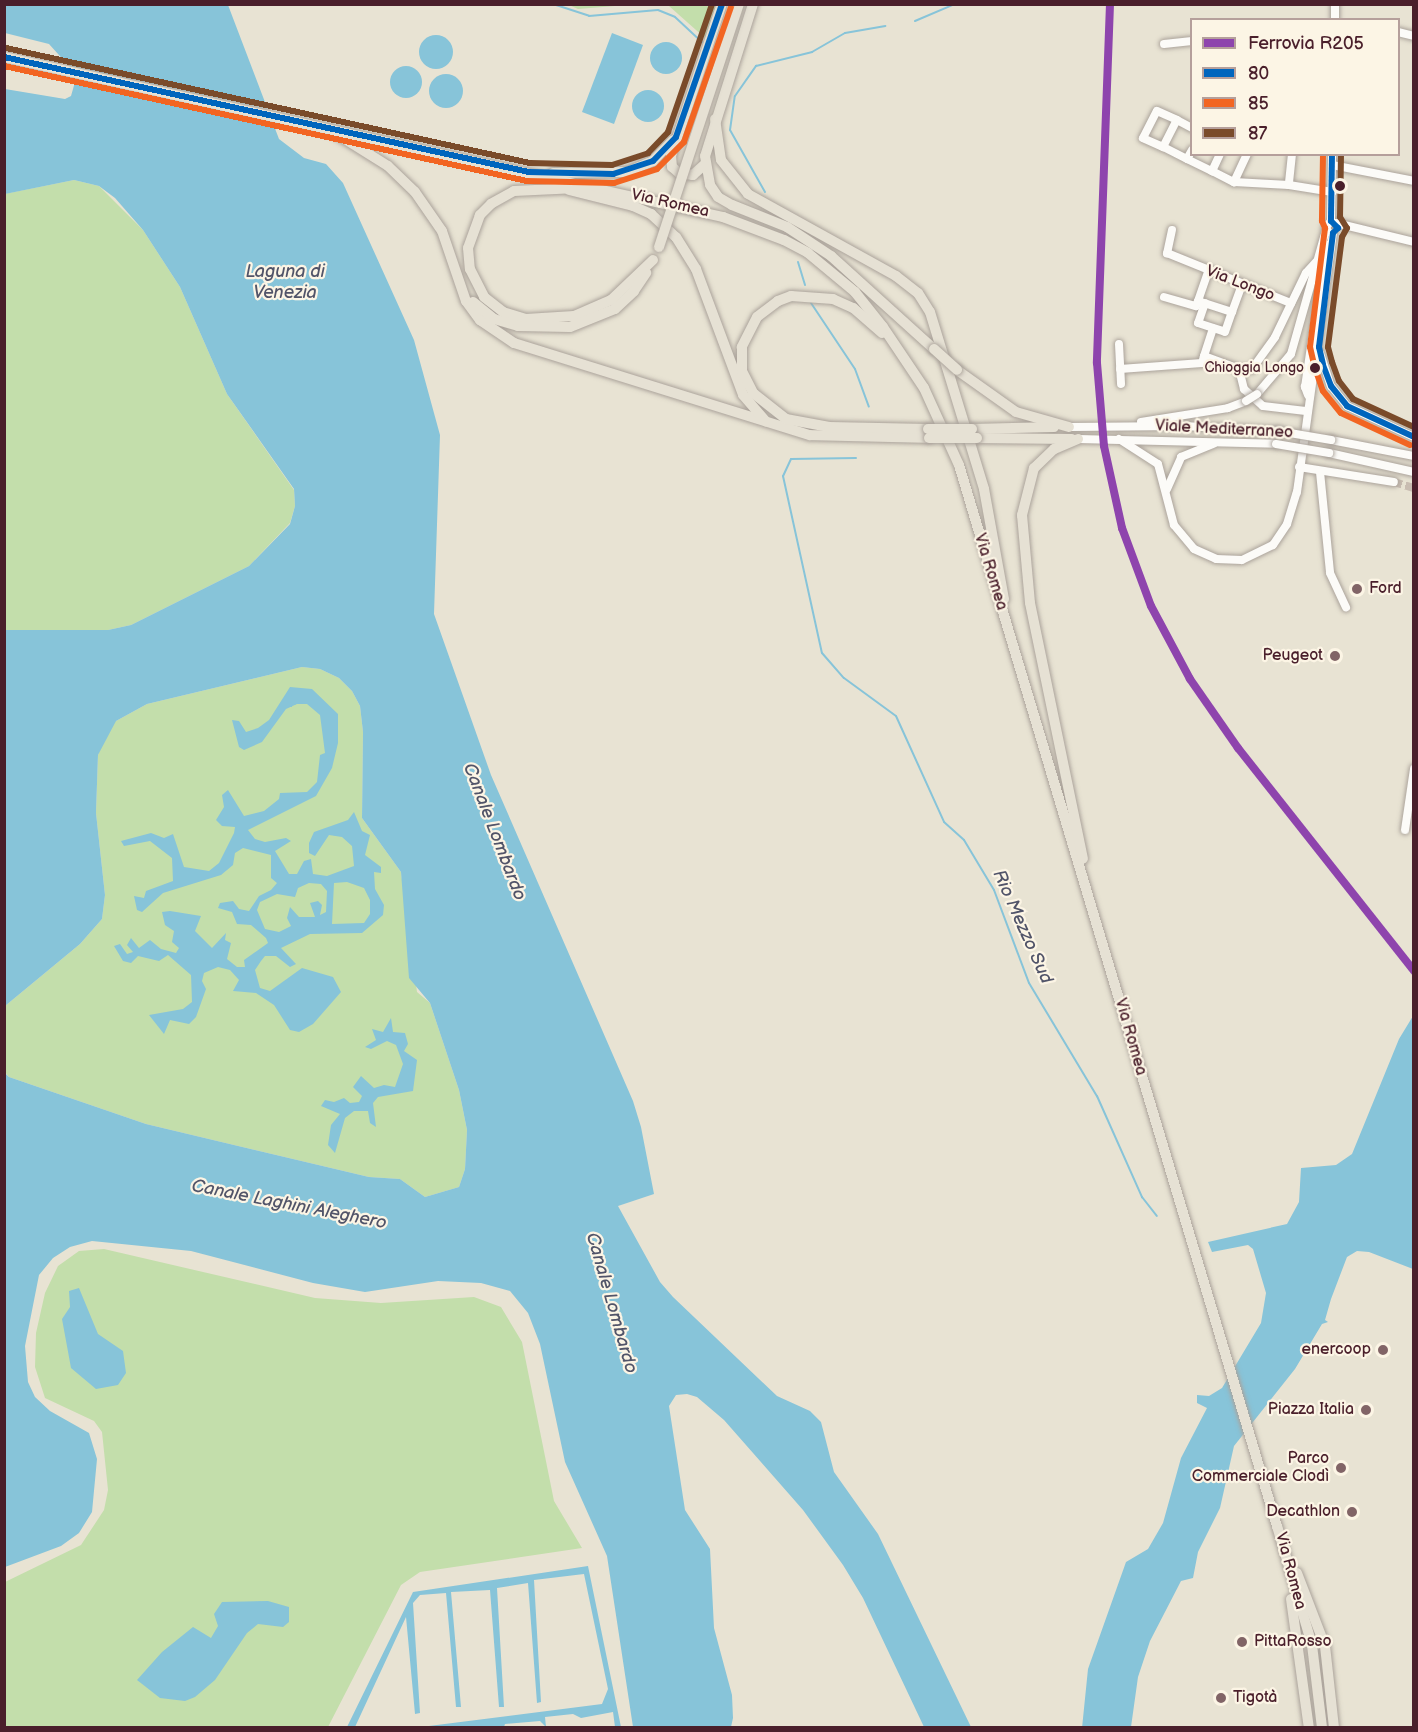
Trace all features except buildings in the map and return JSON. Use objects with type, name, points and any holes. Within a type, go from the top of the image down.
[{"type":"main road","points":[[722,4],[670,159],[675,170],[693,175],[704,165],[715,119],[753,4]]},
{"type":"main road","points":[[458,284],[494,319],[530,329],[570,327],[615,309],[634,291],[659,248],[739,4]]},
{"type":"main road","name":"Via Romea","points":[[4,57],[685,207],[758,229],[808,254],[855,292],[905,357],[937,412],[959,465],[1312,1645],[1322,1728]]},
{"type":"main road","points":[[715,119],[721,160],[748,194],[896,276],[918,293],[930,312],[984,489],[1012,645]]},
{"type":"main road","points":[[321,126],[365,149],[416,192],[442,231],[458,284],[480,320],[514,343],[768,423],[836,437],[974,433],[1078,439]]},
{"type":"main road","points":[[529,172],[627,172],[653,161],[676,136]]},
{"type":"main road","points":[[704,165],[718,196],[762,218],[787,227],[831,256],[957,370],[1016,412],[1069,427]]},
{"type":"main road","points":[[614,191],[559,187],[514,191],[491,204],[480,215],[468,248],[470,269],[484,297],[503,312],[526,319],[574,316],[611,300],[653,260]]},
{"type":"main road","points":[[559,187],[633,206],[664,224],[686,249],[696,269],[743,395],[768,423]]},
{"type":"main road","points":[[685,207],[762,218]]},
{"type":"main road","points":[[905,357],[853,308],[833,299],[791,296],[778,301],[757,317],[742,347],[742,371],[753,393],[786,419],[829,427],[929,433]]},
{"type":"main road","points":[[974,433],[1069,427]]},
{"type":"main road","points":[[1078,439],[1054,449],[1034,468],[1023,515],[1030,603],[1090,901]]},
{"type":"main road","points":[[1277,1526],[1279,1555],[1292,1602],[1309,1728]]},
{"type":"main road","points":[[1277,1526],[1325,1646],[1334,1728]]},
{"type":"street","points":[[1164,44],[1190,41]]},
{"type":"street","points":[[1190,127],[1157,111],[1143,138],[1234,182],[1289,185],[1332,192]]},
{"type":"street","points":[[1163,147],[1177,120]]},
{"type":"street","points":[[1187,159],[1190,152]]},
{"type":"street","points":[[1212,171],[1219,156]]},
{"type":"street","points":[[1234,182],[1246,156]]},
{"type":"street","points":[[1289,185],[1292,156]]},
{"type":"street","points":[[1329,232],[1337,230],[1334,222],[1332,156]]},
{"type":"street","points":[[1332,165],[1413,181]]},
{"type":"street","points":[[1334,222],[1413,242]]},
{"type":"street","name":"Via Longo","points":[[1172,230],[1167,253],[1208,272],[1292,303],[1316,262]]},
{"type":"street","points":[[1123,426],[1228,408],[1257,394],[1281,369],[1299,332],[1316,262],[1329,232]]},
{"type":"street","points":[[1308,395],[1314,387],[1329,232]]},
{"type":"street","points":[[1115,439],[1158,464],[1167,490],[1174,525],[1188,544],[1216,559],[1242,560],[1263,552],[1281,536],[1292,514],[1308,395],[1305,387],[1329,232]]},
{"type":"street","points":[[1208,272],[1198,323],[1225,332],[1242,284]]},
{"type":"street","points":[[1164,297],[1196,306],[1201,302]]},
{"type":"street","points":[[1201,302],[1232,312]]},
{"type":"street","points":[[1292,303],[1299,332]]},
{"type":"street","points":[[1204,356],[1239,369],[1252,369],[1275,337],[1292,303]]},
{"type":"street","points":[[1120,369],[1202,363],[1213,328]]},
{"type":"street","points":[[1119,345],[1121,384]]},
{"type":"street","points":[[1319,347],[1326,376],[1347,406],[1413,437]]},
{"type":"street","points":[[1239,369],[1244,389],[1263,406],[1306,411]]},
{"type":"street","name":"Viale Mediterraneo","points":[[1069,427],[1123,426],[1278,431],[1413,456]]},
{"type":"street","name":"Viale Mediterraneo","points":[[1078,439],[1230,441],[1276,444],[1413,472]]},
{"type":"street","points":[[1167,490],[1181,457],[1200,447],[1230,441]]},
{"type":"street","points":[[1299,467],[1394,482]]},
{"type":"street","points":[[1320,472],[1330,573],[1346,608]]},
{"type":"street","points":[[1405,830],[1413,769]]},
{"type":"green space","points":[[569,5],[627,5],[578,9]]},
{"type":"green space","points":[[646,5],[716,5],[705,38],[669,6]]},
{"type":"green space","points":[[74,180],[99,186],[143,230],[180,287],[227,394],[294,490],[295,506],[290,523],[249,566],[131,625],[108,630],[6,630],[4,194]]},
{"type":"green space","points":[[5,636],[116,721],[147,704],[302,667],[320,669],[339,678],[352,691],[360,706],[363,732],[362,818],[401,872],[417,992],[430,1003],[459,1090],[467,1130],[465,1169],[459,1187],[425,1197],[400,1179],[369,1177],[146,1124],[9,1077],[5,1072],[5,1006],[80,944],[102,919],[105,895],[96,813],[98,755],[105,736]]},
{"type":"green space","points":[[104,1249],[315,1298],[381,1303],[474,1297],[501,1307],[522,1342],[554,1501],[582,1548],[420,1572],[401,1585],[328,1727],[5,1728],[5,1582],[81,1545],[104,1510],[108,1490],[102,1432],[94,1421],[45,1398],[35,1367],[36,1333],[45,1293],[58,1266],[79,1251]]},
{"type":"water","name":"Laguna di Venezia","points":[[5,5],[228,5],[279,139],[304,158],[326,164],[343,183],[414,340],[440,435],[434,614],[491,775],[633,1101],[641,1127],[654,1194],[618,1206],[660,1282],[673,1297],[777,1396],[810,1411],[821,1422],[834,1472],[878,1534],[971,1727],[924,1727],[863,1598],[843,1565],[803,1510],[724,1420],[697,1397],[687,1394],[676,1395],[669,1406],[685,1510],[710,1549],[714,1628],[732,1695],[733,1718],[731,1727],[633,1727],[607,1556],[565,1462],[540,1344],[528,1313],[510,1291],[481,1283],[438,1281],[365,1292],[313,1283],[191,1251],[92,1241],[70,1247],[53,1258],[39,1275],[25,1346],[28,1382],[35,1397],[50,1411],[89,1433],[97,1459],[92,1512],[79,1533],[61,1546],[5,1567],[4,1072],[9,1077],[146,1124],[369,1177],[400,1179],[425,1197],[459,1187],[465,1169],[467,1130],[459,1090],[430,1003],[409,978],[401,872],[362,818],[363,732],[360,706],[352,691],[339,678],[320,669],[302,667],[147,704],[116,721],[98,755],[96,813],[105,895],[102,919],[80,944],[5,1006],[5,630],[108,630],[131,625],[249,566],[290,524],[295,506],[294,489],[227,394],[180,287],[143,230],[115,198],[99,186],[74,180],[5,194],[5,89],[65,99],[71,96],[77,75],[49,44],[5,33]]},
{"type":"water","points":[[612,33],[643,45],[614,124],[582,112]]},
{"type":"water","points":[[436,35],[448,40],[453,52],[448,64],[436,69],[424,64],[419,52],[424,40]]},
{"type":"water","points":[[666,42],[677,47],[682,58],[677,69],[666,74],[655,69],[650,58],[655,47]]},
{"type":"water","points":[[406,66],[417,71],[422,82],[417,93],[406,98],[395,93],[390,82],[395,71]]},
{"type":"water","points":[[446,74],[458,79],[463,91],[458,103],[446,108],[434,103],[429,91],[434,79]]},
{"type":"water","points":[[648,90],[659,95],[664,106],[659,117],[648,122],[637,117],[632,106],[637,95]]},
{"type":"water","points":[[290,687],[312,689],[338,714],[338,743],[332,768],[316,796],[248,830],[255,839],[265,842],[286,838],[291,841],[275,851],[289,874],[297,874],[304,861],[311,859],[313,874],[327,876],[354,866],[352,846],[342,837],[329,835],[315,856],[309,853],[309,843],[314,832],[348,820],[354,812],[362,831],[370,835],[365,855],[381,867],[381,873],[374,872],[375,889],[384,905],[383,915],[362,933],[310,934],[281,948],[296,964],[290,967],[276,956],[265,956],[261,961],[255,970],[260,988],[270,991],[302,968],[333,977],[341,992],[313,1024],[299,1032],[290,1030],[274,1005],[256,993],[233,991],[239,980],[230,970],[218,967],[204,973],[202,981],[206,989],[196,1017],[189,1024],[170,1020],[164,1034],[149,1015],[183,1009],[192,1002],[191,975],[168,955],[159,961],[138,956],[131,963],[123,961],[114,946],[120,944],[127,954],[133,952],[127,945],[131,938],[139,948],[150,940],[161,949],[176,953],[179,948],[172,942],[174,931],[165,925],[162,912],[170,911],[201,916],[195,931],[212,948],[226,933],[225,940],[231,943],[227,959],[237,967],[245,967],[244,960],[268,943],[266,938],[251,925],[237,924],[232,912],[218,908],[220,903],[233,901],[239,909],[249,911],[259,896],[271,890],[277,883],[271,878],[271,855],[243,848],[235,853],[233,865],[221,875],[163,893],[142,912],[137,910],[134,896],[144,898],[146,891],[173,881],[172,858],[150,841],[124,846],[121,841],[151,833],[164,838],[173,834],[184,867],[209,871],[219,863],[234,833],[235,827],[222,826],[216,820],[224,807],[222,795],[228,790],[244,816],[264,811],[279,799],[280,793],[307,792],[317,782],[320,755],[325,753],[320,715],[307,704],[297,704],[286,709],[262,742],[244,750],[239,747],[232,720],[239,721],[246,732],[258,728],[269,720]],"holes":[[[347,882],[364,888],[370,900],[370,914],[364,923],[332,924],[334,883]],[[309,883],[321,884],[327,891],[326,912],[320,915],[322,905],[318,901],[310,903],[315,917],[299,917],[290,907],[287,918],[291,926],[279,932],[265,929],[257,910],[260,902],[277,894],[295,897],[298,888]]]},
{"type":"water","points":[[1413,1016],[1413,1269],[1369,1252],[1357,1251],[1347,1257],[1331,1299],[1325,1320],[1328,1322],[1322,1324],[1295,1369],[1234,1446],[1220,1508],[1198,1552],[1193,1578],[1181,1581],[1150,1641],[1138,1677],[1131,1727],[1082,1728],[1088,1669],[1126,1562],[1148,1549],[1163,1523],[1181,1458],[1207,1408],[1197,1403],[1197,1395],[1209,1396],[1222,1388],[1261,1323],[1266,1293],[1253,1249],[1248,1245],[1212,1252],[1208,1242],[1287,1224],[1299,1202],[1301,1168],[1336,1165],[1352,1154],[1399,1039]]},
{"type":"water","points":[[391,1018],[393,1032],[405,1033],[408,1044],[404,1051],[417,1060],[413,1091],[378,1097],[373,1103],[376,1127],[370,1123],[368,1111],[354,1111],[345,1118],[335,1153],[328,1145],[331,1125],[340,1114],[321,1106],[325,1100],[334,1102],[344,1098],[350,1103],[359,1102],[362,1096],[353,1087],[361,1076],[374,1088],[384,1085],[395,1087],[403,1064],[396,1045],[387,1041],[371,1049],[365,1047],[376,1040],[372,1029],[383,1032]]},
{"type":"water","points":[[79,1288],[98,1334],[123,1351],[126,1373],[118,1385],[96,1389],[71,1368],[62,1319],[70,1307],[69,1291]]},
{"type":"water","points":[[588,1566],[621,1727],[615,1727],[613,1712],[581,1718],[573,1714],[545,1717],[546,1727],[540,1721],[505,1724],[504,1727],[421,1727],[602,1704],[608,1689],[584,1574],[534,1580],[541,1702],[537,1703],[528,1583],[497,1588],[504,1707],[499,1707],[490,1590],[451,1592],[461,1707],[456,1707],[446,1593],[420,1595],[413,1603],[420,1713],[415,1714],[406,1617],[355,1727],[347,1727],[413,1592]]},
{"type":"water","points":[[268,1601],[289,1607],[289,1622],[283,1627],[258,1624],[247,1633],[215,1680],[195,1697],[185,1701],[160,1698],[137,1680],[162,1652],[193,1627],[211,1638],[218,1626],[214,1614],[222,1602]]},
{"type":"pier","points":[[62,64],[269,109],[276,124],[72,81],[74,72]]},
{"type":"waterway","points":[[553,4],[589,16],[658,10],[675,17],[702,42]]},
{"type":"waterway","points":[[915,21],[955,4]]},
{"type":"waterway","name":"Rio Mezzo Sud","points":[[765,192],[730,130],[735,96],[756,66],[812,52],[845,33],[885,26]]},
{"type":"waterway","name":"Rio Mezzo Sud","points":[[798,262],[805,285]]},
{"type":"waterway","name":"Rio Mezzo Sud","points":[[811,303],[855,369],[869,407]]},
{"type":"waterway","name":"Rio Mezzo Sud","points":[[856,458],[791,459],[783,476],[822,653],[844,678],[896,716],[944,822],[964,840],[994,890],[1029,983],[1097,1096],[1142,1197],[1157,1216]]},
{"type":"tunnel","points":[[1394,482],[1414,488]]},
{"type":"rail line","name":"R205","points":[[1110,4],[1097,363],[1104,446],[1122,528],[1151,606],[1190,679],[1238,748],[1414,971]]},
{"type":"transit line","name":"87","points":[[6,48],[530,163],[612,165],[648,153],[668,132],[712,4]]},
{"type":"transit line","name":"80","points":[[4,57],[529,172],[613,174],[653,161],[676,137],[722,4]]},
{"type":"transit line","name":"85","points":[[4,66],[527,181],[614,183],[657,169],[684,142],[731,7]]},
{"type":"transit line","name":"85","points":[[1323,156],[1322,221],[1325,228],[1310,347],[1315,368],[1323,391],[1341,413],[1410,445]]},
{"type":"transit line","name":"80","points":[[1332,156],[1331,221],[1338,228],[1333,233],[1319,347],[1323,365],[1331,386],[1347,406],[1414,437]]},
{"type":"transit line","name":"87","points":[[1341,156],[1340,217],[1347,228],[1342,237],[1328,347],[1332,362],[1339,381],[1353,399],[1414,427]]},
{"type":"place","name":"Chioggia Longo","points":[[1315,368]]},
{"type":"place","name":"Ford","points":[[1357,589]]},
{"type":"place","name":"Peugeot","points":[[1335,656]]},
{"type":"place","name":"enercoop","points":[[1383,1350]]},
{"type":"place","name":"Piazza Italia","points":[[1366,1410]]},
{"type":"place","name":"Parco Commerciale Clodì","points":[[1341,1468]]},
{"type":"place","name":"Decathlon","points":[[1352,1512]]},
{"type":"place","name":"PittaRosso","points":[[1242,1642]]},
{"type":"place","name":"Tigotà","points":[[1221,1698]]},
{"type":"water label","name":"Canale Lombardo","points":[[494,832]]},
{"type":"water label","name":"Canale Laghini Aleghero","points":[[289,1205]]},
{"type":"water label","name":"Canale Lombardo","points":[[611,1303]]}]
